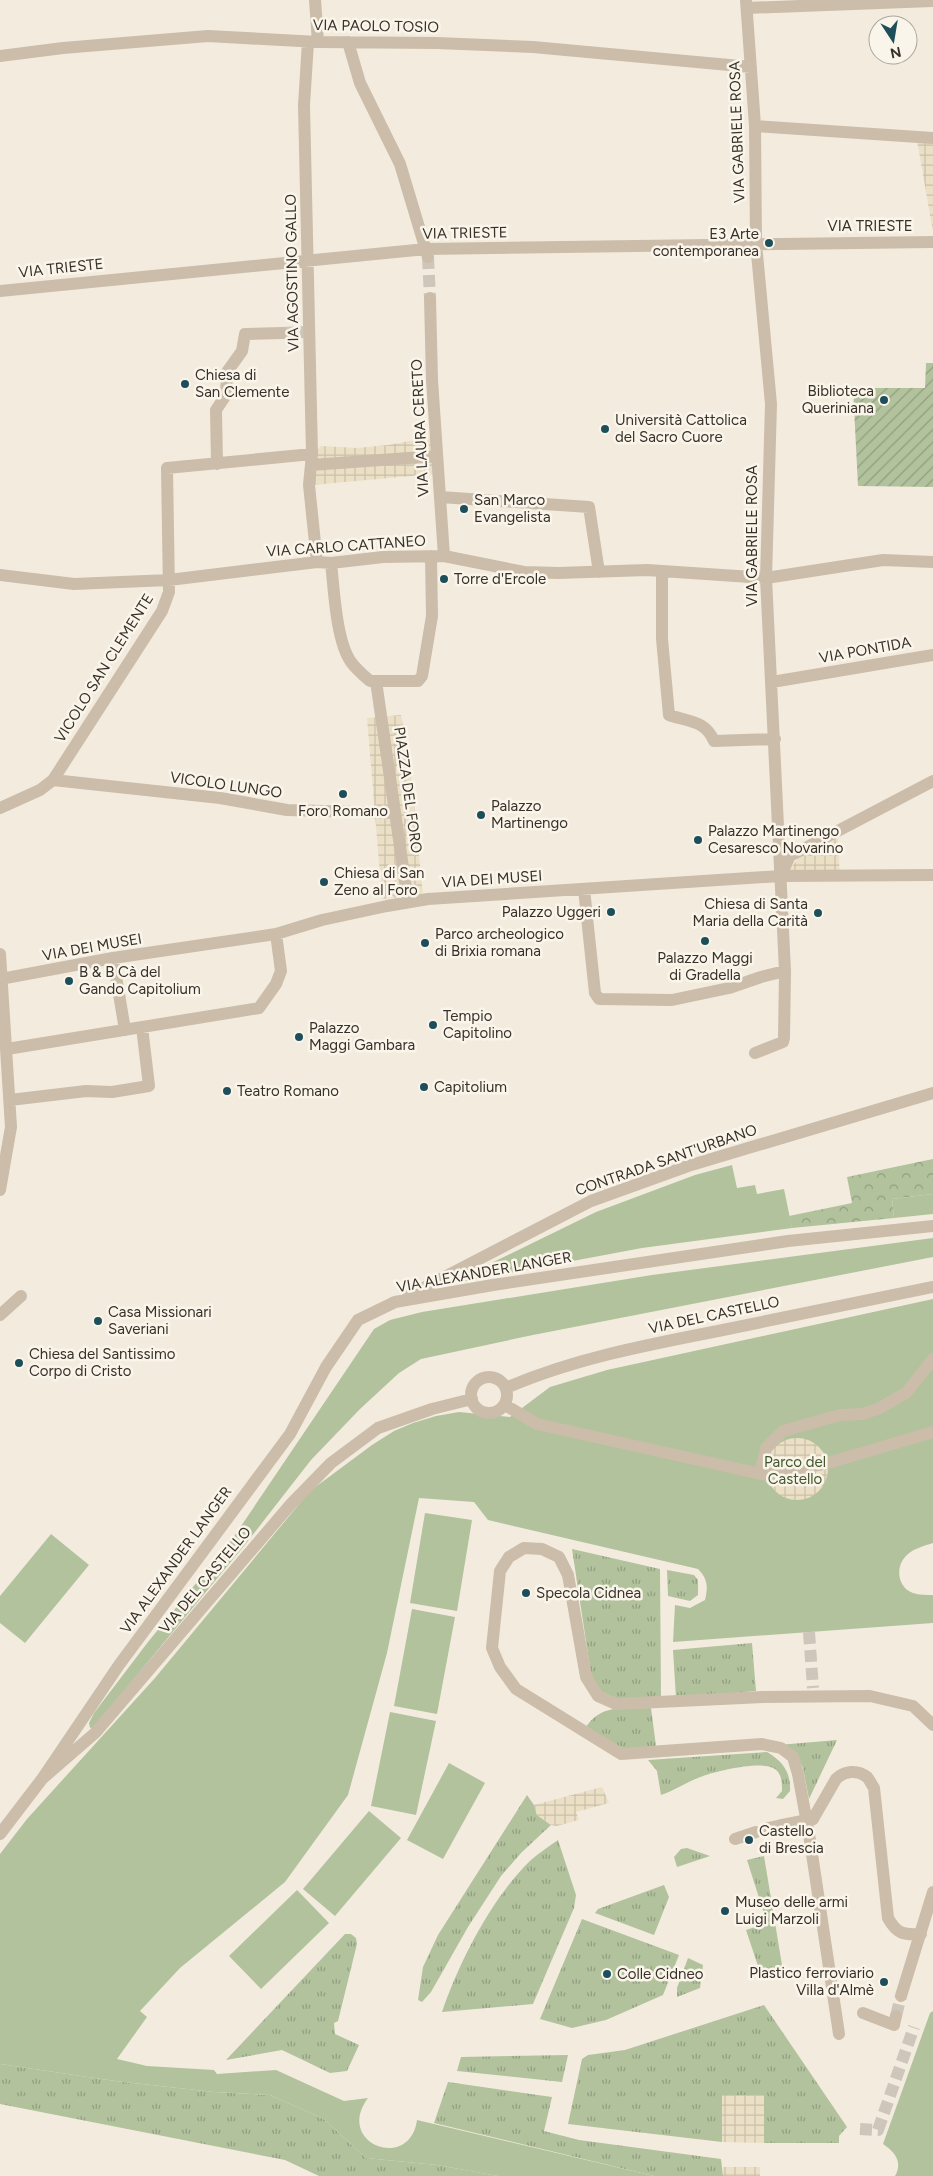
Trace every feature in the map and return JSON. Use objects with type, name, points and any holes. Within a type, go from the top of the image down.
[{"type":"street","name":"VIA AGOSTINO GALLO","points":[[315,0],[313,42],[304,105],[308,259],[307,332],[312,460],[309,485],[317,562]]},
{"type":"street","points":[[747,4],[933,1]]},
{"type":"street","name":"VIA GABRIELE ROSA","points":[[747,4],[755,126],[756,243],[771,404],[766,578],[785,971],[784,1038],[782,1042],[754,1052]]},
{"type":"street","name":"VIA PAOLO TOSIO","points":[[0,56],[63,48],[208,36],[313,42],[533,47],[751,67]]},
{"type":"street","points":[[348,42],[360,83],[400,164],[427,253]]},
{"type":"street","points":[[755,126],[933,138]]},
{"type":"street","name":"VIA TRIESTE","points":[[0,291],[308,259],[427,253],[756,243],[933,242]]},
{"type":"street","name":"VIA LAURA CERETO","points":[[430,298],[437,456],[444,556]]},
{"type":"street","points":[[217,464],[216,410],[226,395],[227,372],[242,351],[245,334],[282,333]]},
{"type":"street","name":"VICOLO SAN CLEMENTE","points":[[0,808],[40,790],[53,780],[162,612],[169,586],[167,468],[217,464],[437,456]]},
{"type":"street","points":[[440,497],[589,507],[599,572]]},
{"type":"street","points":[[331,563],[338,624],[346,653],[351,663],[370,681],[418,681],[422,676],[432,616],[431,556]]},
{"type":"street","name":"VIA CARLO CATTANEO","points":[[0,575],[74,584],[169,586],[317,562],[331,563],[384,557],[444,556],[524,572],[647,570],[766,578],[883,560],[933,562]]},
{"type":"street","points":[[662,572],[662,639],[669,715],[701,724],[711,733],[714,742],[775,739]]},
{"type":"street","name":"VIA PONTIDA","points":[[772,682],[933,655]]},
{"type":"street","name":"PIAZZA DEL FORO","points":[[376,681],[408,902]]},
{"type":"street","name":"VICOLO LUNGO","points":[[53,780],[220,798],[287,810],[371,814],[395,813]]},
{"type":"street","points":[[781,876],[790,856],[933,781]]},
{"type":"street","name":"VIA DEI MUSEI","points":[[1,979],[113,958],[276,934],[322,920],[428,899],[781,876],[933,874]]},
{"type":"street","points":[[584,889],[595,993],[599,999],[672,1000],[729,988],[760,976],[785,971]]},
{"type":"street","points":[[7,1049],[259,1008],[276,984],[281,971],[276,934]]},
{"type":"street","points":[[0,954],[11,1127],[0,1190]]},
{"type":"street","points":[[113,958],[125,1030]]},
{"type":"street","points":[[10,1100],[86,1091],[112,1092],[149,1086],[143,1027]]},
{"type":"street","name":"CONTRADA SANT'URBANO","points":[[395,1302],[591,1201],[688,1166],[933,1093]]},
{"type":"street","name":"VIA ALEXANDER LANGER","points":[[42,1779],[119,1665],[290,1434],[326,1367],[358,1320],[395,1302],[493,1285],[778,1243],[933,1226]]},
{"type":"street","name":"VIA DEL CASTELLO","points":[[506,1388],[539,1374],[606,1355],[933,1287]]},
{"type":"street","points":[[0,1315],[21,1296]]},
{"type":"street","points":[[760,1474],[766,1448],[783,1432],[840,1415],[862,1414],[878,1409],[906,1393],[933,1360]]},
{"type":"street","points":[[487,1377],[495,1378],[506,1388],[508,1394],[505,1405],[500,1410],[486,1413],[480,1411],[472,1399],[474,1385],[487,1377]]},
{"type":"street","name":"VIA DEL CASTELLO","points":[[0,1834],[42,1779],[95,1733],[291,1504],[331,1463],[378,1428],[432,1409],[472,1399]]},
{"type":"street","points":[[505,1405],[537,1424],[760,1474],[797,1470],[840,1460],[933,1432]]},
{"type":"street","points":[[839,2034],[809,1834],[793,1757],[781,1748],[762,1744],[621,1754],[516,1689],[500,1667],[492,1648],[500,1571],[509,1557],[524,1548],[542,1549],[559,1557],[568,1574],[586,1676],[598,1696],[616,1704],[764,1703],[814,1691],[870,1696],[909,1711],[933,1725]]},
{"type":"street","points":[[735,1839],[762,1830],[813,1819],[836,1779],[841,1774],[850,1772],[866,1777],[874,1788],[888,1918],[895,1930],[909,1935],[921,1934]]},
{"type":"street","points":[[902,1996],[933,1892]]},
{"type":"street","points":[[863,2013],[896,2023]]},
{"type":"green space","points":[[926,363],[933,363],[933,487],[858,486],[853,388],[925,388]]},
{"type":"green space","points":[[933,1159],[933,1194],[892,1199],[894,1218],[792,1228],[789,1216],[852,1203],[847,1177]]},
{"type":"green space","points":[[732,1165],[737,1188],[755,1185],[757,1194],[784,1189],[792,1228],[642,1248],[466,1281],[465,1277],[475,1271],[596,1212],[695,1175]]},
{"type":"green space","points":[[933,1194],[933,1214],[894,1218],[892,1199]]},
{"type":"green space","points":[[933,1238],[933,1257],[533,1335],[421,1359],[399,1373],[360,1409],[311,1460],[244,1546],[94,1727],[90,1728],[89,1723],[94,1713],[148,1642],[233,1538],[374,1329],[390,1320],[422,1312],[652,1275]]},
{"type":"green space","name":"Parco del Castello","points":[[933,1299],[933,1543],[908,1554],[902,1562],[899,1572],[901,1582],[908,1590],[918,1594],[933,1595],[933,1623],[673,1642],[675,1605],[690,1608],[705,1600],[706,1583],[704,1576],[698,1569],[488,1520],[474,1502],[419,1498],[387,1653],[348,1795],[285,1882],[180,1968],[140,2011],[147,2017],[117,2059],[147,2066],[214,2070],[217,2074],[276,2070],[344,2101],[368,2098],[360,2114],[360,2128],[367,2139],[377,2146],[389,2148],[402,2145],[411,2136],[417,2120],[654,2176],[498,2176],[437,2165],[366,2158],[324,2119],[270,2095],[214,2092],[115,2081],[0,2064],[0,1854],[27,1819],[155,1678],[310,1491],[372,1445],[394,1431],[413,1423],[459,1412],[510,1417],[550,1387],[607,1370]]},
{"type":"green space","points":[[425,1513],[472,1520],[457,1611],[410,1603]]},
{"type":"green space","points":[[51,1534],[89,1565],[25,1643],[0,1623],[0,1596]]},
{"type":"green space","points":[[572,1549],[660,1569],[661,1699],[616,1698],[600,1691],[591,1674]]},
{"type":"green space","points":[[667,1570],[694,1575],[698,1580],[698,1595],[690,1601],[668,1596]]},
{"type":"green space","points":[[412,1609],[455,1617],[437,1714],[394,1706]]},
{"type":"green space","points":[[752,1643],[756,1691],[676,1698],[673,1650]]},
{"type":"green space","points":[[623,1708],[651,1708],[656,1746],[624,1749],[586,1727],[592,1719],[607,1711]]},
{"type":"green space","points":[[390,1712],[436,1721],[416,1815],[371,1806]]},
{"type":"green space","points":[[837,1740],[809,1799],[803,1768],[798,1757],[778,1745]]},
{"type":"green space","points":[[767,1752],[782,1764],[787,1773],[790,1791],[783,1799],[776,1798],[782,1791],[779,1773],[775,1769],[760,1766],[740,1767],[710,1774],[661,1795],[657,1771],[648,1760]]},
{"type":"green space","points":[[449,1763],[485,1783],[443,1859],[407,1840]]},
{"type":"green space","points":[[527,1795],[534,1805],[537,1815],[551,1825],[521,1853],[501,1876],[468,1927],[431,1992],[422,2002],[418,2000],[423,1967],[438,1935]]},
{"type":"green space","points":[[369,1811],[401,1838],[335,1916],[303,1889]]},
{"type":"green space","points":[[558,1840],[576,1895],[574,1908],[533,2004],[442,2012],[467,1952],[490,1911],[503,1892],[531,1860]]},
{"type":"green space","points":[[687,1848],[710,1856],[677,1867],[674,1857],[681,1849]]},
{"type":"green space","points":[[764,1856],[783,1971],[762,1978],[746,1930],[767,1923],[747,1860]]},
{"type":"green space","points":[[664,1885],[669,1897],[654,1935],[595,1913],[598,1909]]},
{"type":"green space","points":[[297,1890],[329,1923],[261,1989],[229,1956]]},
{"type":"green space","points":[[582,1919],[679,1955],[663,1995],[606,2020],[572,2028],[540,2019]]},
{"type":"green space","points":[[345,1934],[351,1934],[356,1938],[357,1944],[338,2021],[334,2023],[335,2034],[359,2045],[347,2071],[330,2073],[282,2050],[226,2060]]},
{"type":"green space","points":[[688,1958],[703,1965],[700,1988],[677,1997],[677,1988]]},
{"type":"green space","points":[[764,2005],[847,2127],[839,2136],[839,2143],[764,2143],[764,2095],[722,2095],[722,2142],[568,2124],[582,2059],[588,2055],[625,2050]]},
{"type":"green space","points":[[933,2011],[933,2176],[895,2176],[898,2162],[891,2150],[883,2144],[930,2013]]},
{"type":"green space","points":[[568,2055],[562,2082],[457,2071],[461,2057]]},
{"type":"green space","points":[[0,2064],[115,2081],[214,2092],[270,2095],[324,2119],[366,2158],[437,2165],[498,2176],[319,2176],[285,2160],[0,2104]]},
{"type":"green space","points":[[448,2082],[552,2097],[544,2131],[579,2140],[721,2159],[723,2176],[654,2176],[434,2123]]},
{"type":"shaded area","points":[[917,142],[933,143],[933,232],[918,146]]},
{"type":"shaded area","points":[[431,437],[434,474],[312,485],[312,454],[321,446],[357,448],[388,445]]},
{"type":"shaded area","points":[[401,715],[408,743],[423,895],[382,899],[367,718]]},
{"type":"shaded area","points":[[838,837],[840,881],[788,881],[790,869],[801,855]]},
{"type":"shaded area","points":[[797,1438],[809,1440],[819,1447],[826,1457],[828,1469],[826,1481],[819,1491],[809,1498],[797,1500],[785,1498],[775,1491],[768,1481],[766,1469],[768,1457],[775,1447],[785,1440]]},
{"type":"shaded area","points":[[602,1787],[609,1803],[576,1812],[579,1820],[557,1826],[551,1825],[537,1815],[534,1805]]},
{"type":"shaded area","points":[[722,2095],[764,2095],[764,2143],[722,2142]]},
{"type":"shaded area","points":[[723,2167],[760,2167],[760,2176],[723,2176]]},
{"type":"tunnel","points":[[428,257],[430,298]]},
{"type":"tunnel","points":[[282,333],[305,332]]},
{"type":"tunnel","points":[[809,1632],[813,1688]]},
{"type":"tunnel","points":[[896,2016],[901,1996]]},
{"type":"tunnel","points":[[860,2129],[878,2130],[914,2027]]},
{"type":"place","name":"E3 Arte contemporanea","points":[[769,243]]},
{"type":"place","name":"Chiesa di San Clemente","points":[[185,384]]},
{"type":"place","name":"Biblioteca Queriniana","points":[[884,400]]},
{"type":"place","name":"Università Cattolica del Sacro Cuore","points":[[605,429]]},
{"type":"place","name":"San Marco Evangelista","points":[[464,509]]},
{"type":"place","name":"Torre d'Ercole","points":[[444,579]]},
{"type":"place","name":"Foro Romano","points":[[343,794]]},
{"type":"place","name":"Palazzo Martinengo","points":[[481,815]]},
{"type":"place","name":"Palazzo Martinengo Cesaresco Novarino","points":[[698,840]]},
{"type":"place","name":"Chiesa di San Zeno al Foro","points":[[324,882]]},
{"type":"place","name":"Palazzo Uggeri","points":[[611,912]]},
{"type":"place","name":"Chiesa di Santa Maria della Carità","points":[[818,913]]},
{"type":"place","name":"Palazzo Maggi di Gradella","points":[[705,941]]},
{"type":"place","name":"Parco archeologico di Brixia romana","points":[[425,943]]},
{"type":"place","name":"B & B Cà del Gando Capitolium","points":[[69,981]]},
{"type":"place","name":"Tempio Capitolino","points":[[433,1025]]},
{"type":"place","name":"Palazzo Maggi Gambara","points":[[299,1037]]},
{"type":"place","name":"Capitolium","points":[[424,1087]]},
{"type":"place","name":"Teatro Romano","points":[[227,1091]]},
{"type":"place","name":"Casa Missionari Saveriani","points":[[98,1321]]},
{"type":"place","name":"Chiesa del Santissimo Corpo di Cristo","points":[[19,1363]]},
{"type":"place","name":"Specola Cidnea","points":[[526,1593]]},
{"type":"place","name":"Castello di Brescia","points":[[749,1840]]},
{"type":"place","name":"Museo delle armi Luigi Marzoli","points":[[725,1911]]},
{"type":"place","name":"Colle Cidneo","points":[[607,1974]]},
{"type":"place","name":"Plastico ferroviario Villa d'Almè","points":[[884,1982]]}]
